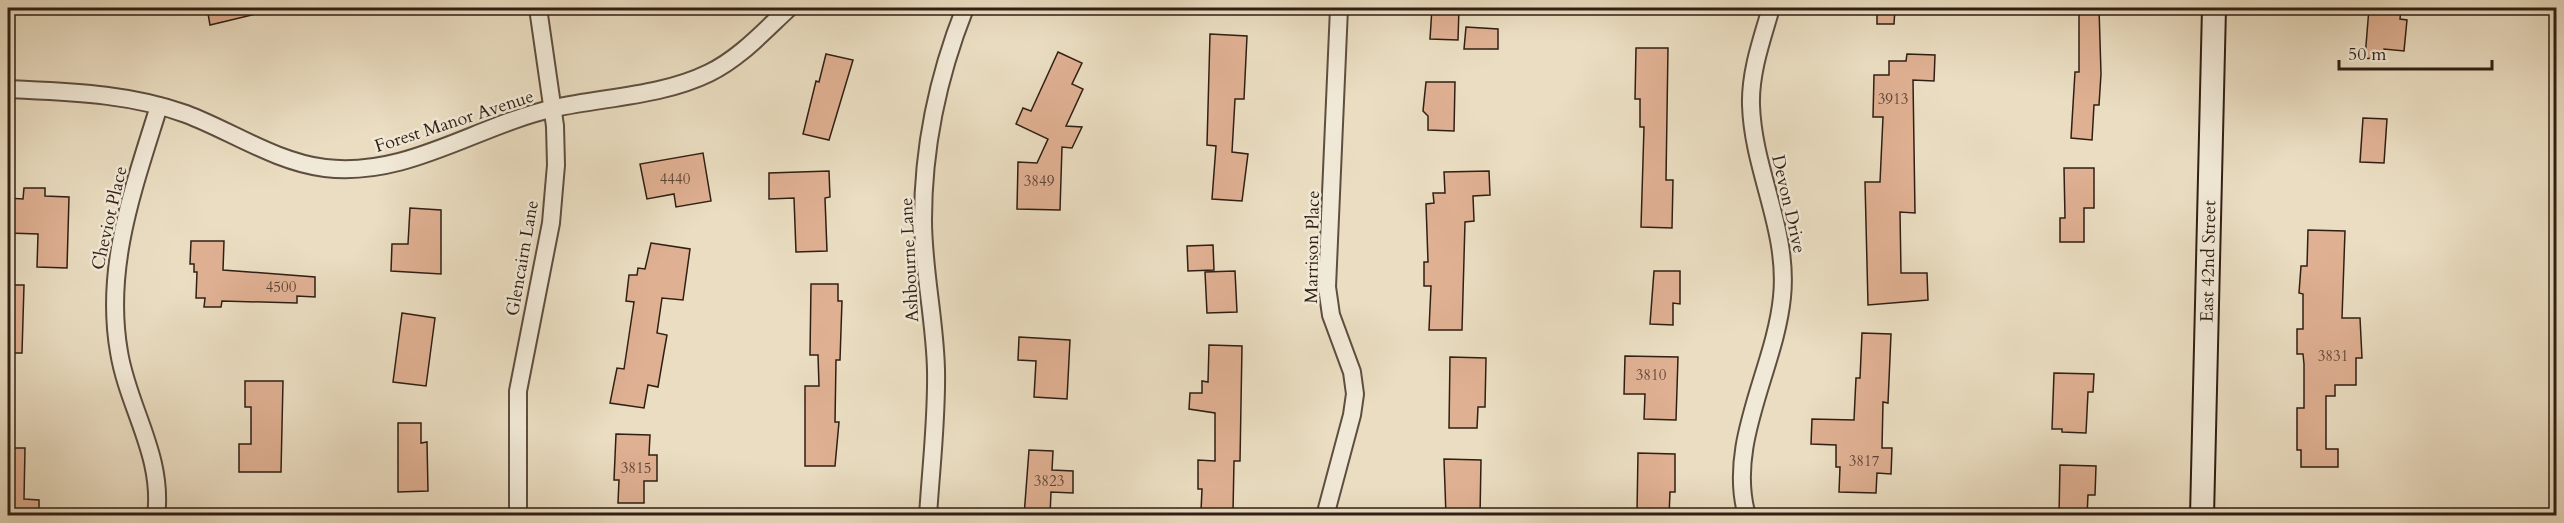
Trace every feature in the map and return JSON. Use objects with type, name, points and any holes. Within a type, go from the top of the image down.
[{"type":"street","name":"Glencairn Lane","points":[[518,516],[518,392],[555,184],[552,108],[538,8]]},
{"type":"street","name":"Forest Manor Avenue","points":[[8,89],[104,94],[159,106],[186,115],[293,161],[341,170],[375,168],[404,161],[552,108],[663,88],[708,74],[747,48],[789,8]]},
{"type":"street","name":"Ashbourne Lane","points":[[927,516],[934,453],[936,373],[923,222],[926,156],[940,81],[965,8]]},
{"type":"street","name":"Marrison Place","points":[[1325,516],[1355,400],[1354,380],[1331,315],[1327,286],[1340,8]]},
{"type":"street","name":"Devon Drive","points":[[1747,516],[1744,469],[1747,440],[1776,329],[1783,290],[1779,231],[1755,144],[1751,105],[1754,66],[1771,8]]},
{"type":"street","name":"East 42nd Street","points":[[2202,516],[2214,8]]},
{"type":"street","name":"Cheviot Place","points":[[156,516],[157,471],[119,353],[114,296],[115,267],[127,210],[159,106]]},
{"type":"building","points":[[207,8],[255,8],[256,14],[210,25]]},
{"type":"building","points":[[1432,8],[1459,8],[1458,40],[1430,39]]},
{"type":"building","points":[[1877,8],[1895,8],[1894,24],[1877,24]]},
{"type":"building","points":[[2079,8],[2099,8],[2101,74],[2099,105],[2094,105],[2092,140],[2071,138],[2075,72],[2079,72]]},
{"type":"building","points":[[2369,8],[2401,8],[2400,19],[2407,20],[2404,51],[2384,49],[2383,60],[2365,58]]},
{"type":"building","points":[[1466,27],[1498,29],[1498,49],[1464,49]]},
{"type":"building","points":[[1210,34],[1247,36],[1244,99],[1235,99],[1232,152],[1248,154],[1242,201],[1212,199],[1216,146],[1207,145]]},
{"type":"building","points":[[1636,48],[1668,48],[1666,180],[1673,180],[1672,228],[1641,227],[1644,127],[1640,127],[1640,99],[1635,99]]},
{"type":"building","points":[[1058,52],[1082,63],[1072,84],[1083,89],[1066,126],[1082,127],[1072,148],[1062,147],[1060,210],[1017,209],[1018,162],[1037,163],[1048,139],[1016,124],[1023,108],[1031,111]]},
{"type":"building","points":[[826,54],[853,60],[829,140],[803,134],[816,81],[819,82]]},
{"type":"building","points":[[1907,54],[1935,55],[1934,81],[1913,80],[1915,213],[1900,212],[1901,273],[1927,273],[1928,300],[1868,305],[1865,182],[1880,182],[1883,117],[1873,117],[1874,75],[1889,75],[1889,61],[1906,61]]},
{"type":"building","points":[[1426,82],[1455,82],[1454,131],[1428,130],[1428,116],[1423,111]]},
{"type":"building","points":[[2363,118],[2387,119],[2384,163],[2360,162]]},
{"type":"building","points":[[703,153],[711,201],[676,207],[674,194],[647,199],[640,164]]},
{"type":"building","points":[[2064,168],[2094,168],[2094,208],[2084,208],[2084,242],[2060,242],[2060,218],[2065,218]]},
{"type":"building","points":[[829,171],[830,197],[825,198],[827,251],[796,252],[794,198],[769,199],[769,173]]},
{"type":"building","points":[[1489,171],[1490,195],[1473,196],[1474,221],[1465,222],[1462,330],[1429,330],[1431,286],[1424,286],[1424,262],[1428,262],[1426,204],[1434,203],[1433,193],[1445,193],[1444,172]]},
{"type":"building","points":[[24,188],[45,188],[45,196],[69,197],[67,268],[37,267],[38,234],[8,233],[8,198],[23,199]]},
{"type":"building","points":[[410,208],[441,210],[441,274],[391,271],[392,244],[408,244]]},
{"type":"building","points":[[2308,230],[2345,231],[2342,318],[2360,318],[2362,358],[2356,358],[2356,385],[2335,385],[2335,396],[2326,396],[2326,449],[2338,449],[2338,467],[2301,467],[2301,450],[2297,450],[2297,408],[2304,408],[2304,364],[2303,354],[2297,354],[2297,329],[2303,329],[2303,294],[2299,293],[2301,266],[2307,266]]},
{"type":"building","points":[[191,241],[224,241],[223,270],[315,277],[315,297],[297,296],[297,303],[222,301],[221,307],[204,307],[205,298],[196,298],[197,272],[194,272],[194,264],[190,264]]},
{"type":"building","points":[[651,243],[690,249],[683,300],[662,298],[657,333],[667,335],[658,387],[648,385],[644,408],[610,403],[617,368],[624,369],[634,302],[626,301],[629,275],[637,275],[638,268],[645,269]]},
{"type":"building","points":[[1213,245],[1214,270],[1188,271],[1187,246]]},
{"type":"building","points":[[1235,271],[1237,312],[1207,313],[1205,272]]},
{"type":"building","points":[[1654,271],[1680,271],[1680,304],[1673,303],[1673,325],[1650,324]]},
{"type":"building","points":[[811,284],[838,284],[838,301],[842,301],[840,360],[836,360],[835,422],[839,422],[835,466],[805,466],[805,386],[819,386],[818,355],[810,355]]},
{"type":"building","points":[[8,285],[24,285],[22,353],[8,353]]},
{"type":"building","points":[[402,313],[435,318],[426,386],[393,382]]},
{"type":"building","points":[[1862,333],[1891,334],[1888,403],[1883,402],[1882,448],[1892,448],[1891,474],[1877,473],[1876,493],[1839,492],[1840,467],[1836,467],[1836,445],[1811,444],[1812,419],[1854,420],[1856,378],[1860,378]]},
{"type":"building","points":[[1019,337],[1070,340],[1067,399],[1034,397],[1036,361],[1018,360]]},
{"type":"building","points":[[1209,345],[1242,346],[1240,461],[1234,461],[1233,512],[1201,511],[1202,489],[1198,489],[1198,460],[1215,461],[1215,413],[1189,409],[1190,393],[1202,393],[1202,381],[1208,382]]},
{"type":"building","points":[[1625,356],[1678,357],[1676,420],[1644,419],[1645,394],[1624,394]]},
{"type":"building","points":[[1450,357],[1486,358],[1485,407],[1478,407],[1477,428],[1449,428]]},
{"type":"building","points":[[2054,373],[2094,374],[2093,392],[2088,392],[2086,433],[2062,432],[2062,429],[2052,429]]},
{"type":"building","points":[[245,381],[283,381],[281,472],[239,472],[239,444],[251,444],[251,407],[245,407]]},
{"type":"building","points":[[398,423],[421,423],[421,443],[427,442],[428,491],[398,492]]},
{"type":"building","points":[[616,434],[650,435],[649,455],[657,455],[657,481],[644,481],[644,503],[618,503],[619,480],[614,480]]},
{"type":"building","points":[[8,448],[25,448],[24,499],[39,500],[39,516],[8,516]]},
{"type":"building","points":[[1029,450],[1053,451],[1052,470],[1073,471],[1073,493],[1051,492],[1050,516],[1024,516]]},
{"type":"building","points":[[1638,453],[1675,454],[1675,492],[1670,492],[1669,516],[1646,516],[1646,512],[1637,512]]},
{"type":"building","points":[[1444,459],[1481,460],[1480,516],[1446,516]]},
{"type":"building","points":[[2060,465],[2096,466],[2095,495],[2088,495],[2087,516],[2059,516]]}]
